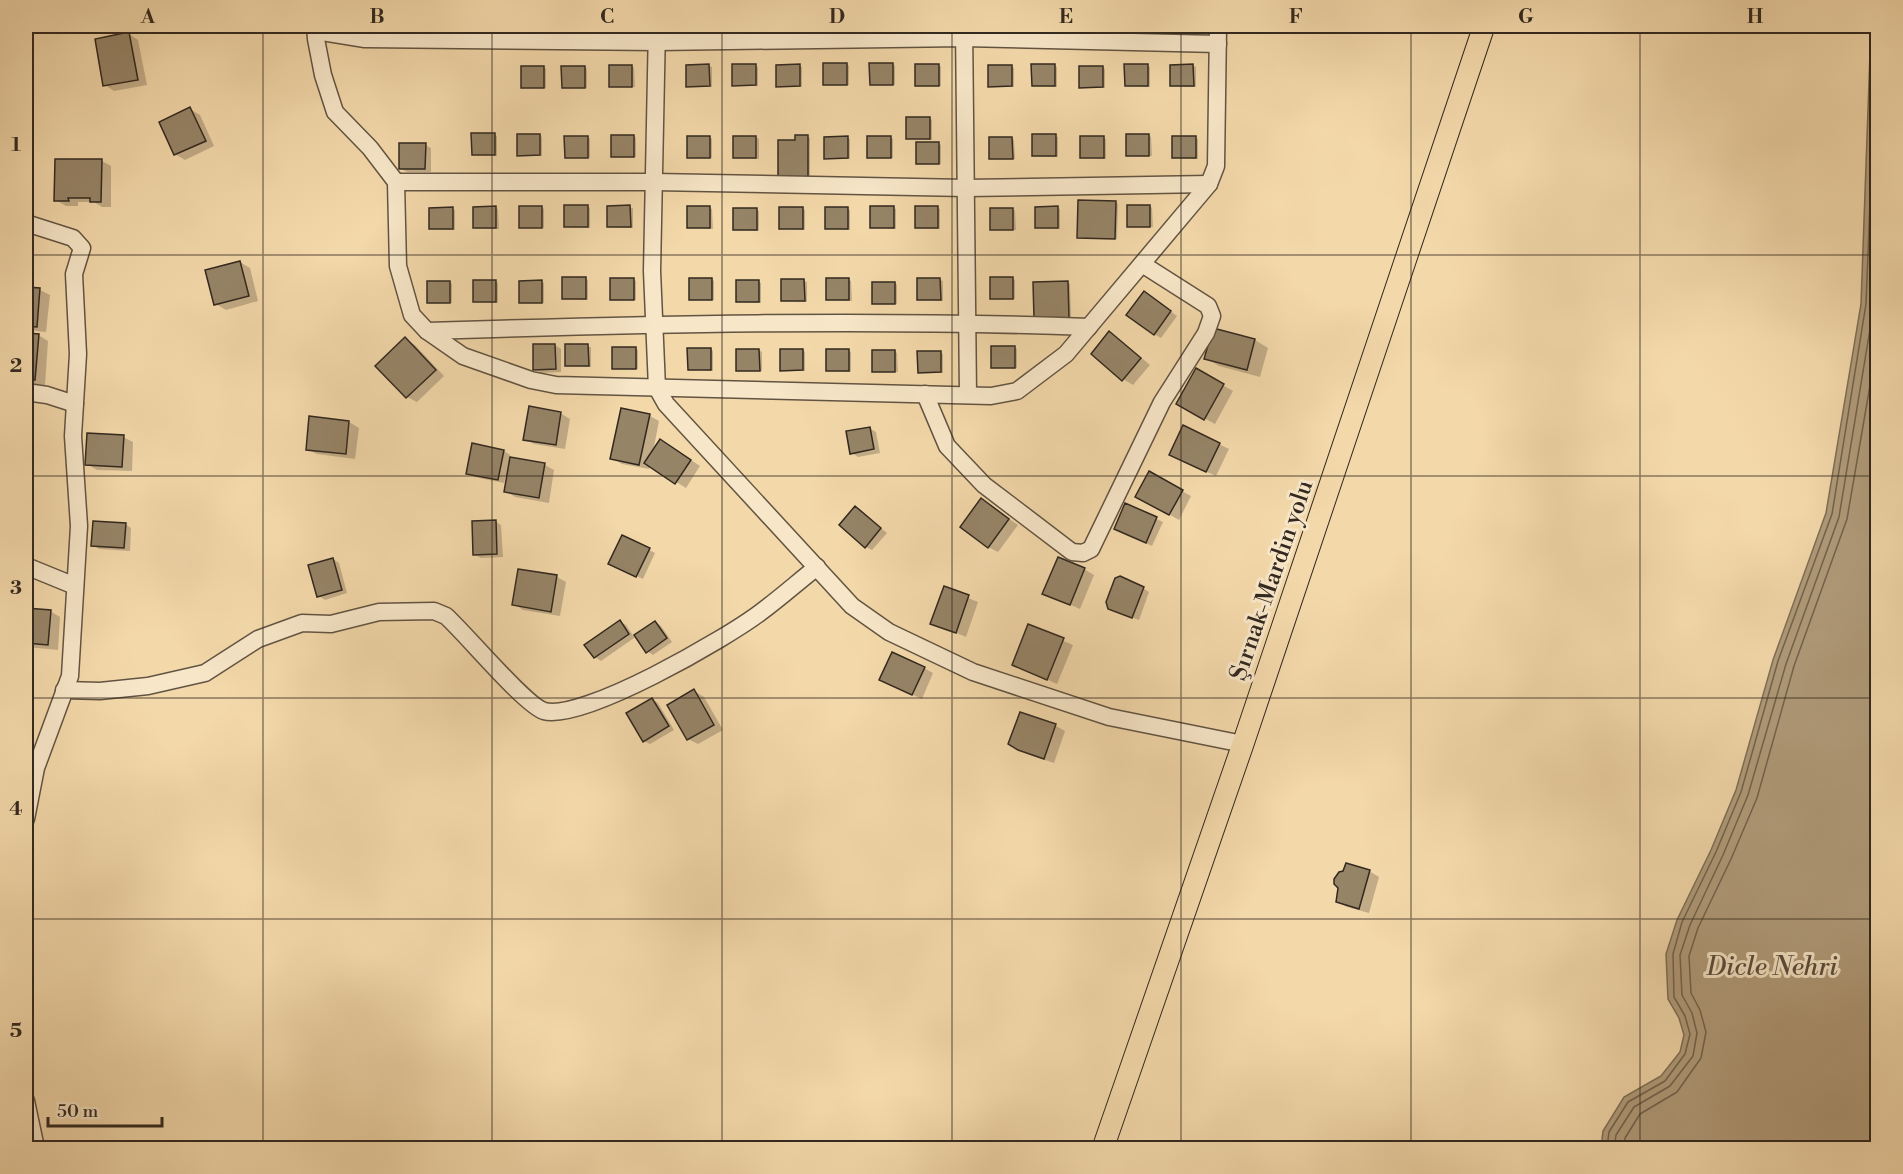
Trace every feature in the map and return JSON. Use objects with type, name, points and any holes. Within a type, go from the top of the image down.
[{"type":"main road","name":"Şırnak-Mardin yolu","points":[[1103,1149],[1243,744],[1484,26]]},
{"type":"street","points":[[1218,26],[1218,44],[1216,166],[1209,184],[1066,354],[1017,391],[991,396],[556,386],[531,381],[463,356],[427,330],[411,315],[398,266],[396,182],[370,148],[335,112],[323,75],[316,28],[365,39],[449,33],[964,32],[1218,44]]},
{"type":"street","points":[[964,32],[968,395]]},
{"type":"street","points":[[657,34],[652,272],[657,388],[666,404],[852,606],[889,632],[973,672],[1109,717],[1243,744]]},
{"type":"street","points":[[396,182],[654,182],[966,188],[1209,184]]},
{"type":"street","points":[[26,223],[73,238],[82,248],[74,274],[78,354],[73,436],[79,526],[70,676],[36,768],[27,808]]},
{"type":"street","points":[[925,394],[947,446],[984,485],[1072,552],[1083,553],[1091,549],[1162,402],[1206,333],[1212,316],[1208,306],[1142,264]]},
{"type":"street","points":[[427,330],[654,324],[968,323],[1089,327]]},
{"type":"street","points":[[26,392],[47,395],[75,404]]},
{"type":"street","points":[[26,566],[75,586]]},
{"type":"street","points":[[64,690],[100,691],[148,686],[205,673],[258,639],[302,623],[331,624],[379,612],[416,610],[434,611],[446,616],[521,694],[543,711],[563,712],[613,695],[675,665],[759,614],[817,567]]},
{"type":"street","points":[[26,1101],[36,1149]]},
{"type":"water","name":"Dicle Nehri","points":[[1871,26],[1878,26],[1877,1148],[1601,1148],[1603,1131],[1624,1097],[1661,1076],[1680,1052],[1684,1035],[1679,1018],[1668,999],[1666,954],[1677,920],[1711,850],[1736,790],[1773,660],[1826,513],[1861,304]]},
{"type":"building","points":[[129,32],[138,80],[103,86],[95,39]]},
{"type":"building","points":[[823,63],[847,63],[847,85],[823,85]]},
{"type":"building","points":[[869,63],[893,63],[893,85],[870,85]]},
{"type":"building","points":[[709,64],[710,86],[686,87],[686,65]]},
{"type":"building","points":[[732,64],[756,64],[756,85],[732,86]]},
{"type":"building","points":[[800,64],[800,86],[776,87],[776,65]]},
{"type":"building","points":[[915,64],[939,64],[939,86],[915,86]]},
{"type":"building","points":[[1031,64],[1055,64],[1055,86],[1032,86]]},
{"type":"building","points":[[1124,64],[1148,64],[1148,86],[1125,86]]},
{"type":"building","points":[[1193,64],[1194,86],[1170,86],[1170,65]]},
{"type":"building","points":[[609,65],[632,65],[632,87],[609,87]]},
{"type":"building","points":[[988,65],[1012,65],[1012,86],[988,87]]},
{"type":"building","points":[[521,66],[544,66],[544,88],[521,88]]},
{"type":"building","points":[[561,66],[585,66],[585,88],[562,88]]},
{"type":"building","points":[[1079,66],[1103,66],[1103,87],[1079,88]]},
{"type":"building","points":[[190,107],[206,141],[174,155],[159,122]]},
{"type":"building","points":[[906,117],[930,117],[930,139],[906,139]]},
{"type":"building","points":[[471,133],[495,133],[495,155],[472,155]]},
{"type":"building","points":[[517,134],[540,134],[540,155],[517,156]]},
{"type":"building","points":[[1032,134],[1056,134],[1056,156],[1032,156]]},
{"type":"building","points":[[1126,134],[1149,134],[1149,156],[1126,156]]},
{"type":"building","points":[[611,135],[634,135],[634,157],[611,157]]},
{"type":"building","points":[[795,135],[808,135],[808,179],[778,179],[778,140],[795,140]]},
{"type":"building","points":[[564,136],[588,136],[588,158],[565,158]]},
{"type":"building","points":[[687,136],[710,136],[710,158],[687,158]]},
{"type":"building","points":[[733,136],[756,136],[756,158],[733,158]]},
{"type":"building","points":[[848,136],[848,158],[824,159],[824,137]]},
{"type":"building","points":[[867,136],[891,136],[891,158],[867,158]]},
{"type":"building","points":[[1080,136],[1104,136],[1104,158],[1080,158]]},
{"type":"building","points":[[1172,136],[1196,136],[1196,158],[1172,158]]},
{"type":"building","points":[[989,137],[1012,137],[1013,159],[989,159]]},
{"type":"building","points":[[916,142],[939,142],[939,164],[916,164]]},
{"type":"building","points":[[399,143],[426,143],[425,169],[399,169]]},
{"type":"building","points":[[55,159],[102,159],[101,202],[90,202],[90,198],[68,198],[69,201],[54,201]]},
{"type":"building","points":[[1078,200],[1116,201],[1115,239],[1077,238]]},
{"type":"building","points":[[564,205],[588,205],[588,227],[564,227]]},
{"type":"building","points":[[630,205],[631,227],[607,227],[607,206]]},
{"type":"building","points":[[1127,205],[1150,205],[1150,227],[1127,227]]},
{"type":"building","points":[[496,206],[496,228],[473,228],[473,207]]},
{"type":"building","points":[[519,206],[542,206],[542,228],[519,228]]},
{"type":"building","points":[[687,206],[710,206],[710,228],[687,228]]},
{"type":"building","points":[[870,206],[894,206],[894,228],[870,228]]},
{"type":"building","points":[[915,206],[938,206],[938,228],[915,228]]},
{"type":"building","points":[[1058,206],[1058,228],[1035,228],[1035,207]]},
{"type":"building","points":[[453,207],[453,229],[429,229],[429,208]]},
{"type":"building","points":[[779,207],[803,207],[803,229],[779,229]]},
{"type":"building","points":[[825,207],[848,207],[848,229],[825,229]]},
{"type":"building","points":[[733,208],[757,208],[757,230],[733,230]]},
{"type":"building","points":[[990,208],[1013,208],[1013,230],[990,230]]},
{"type":"building","points":[[240,261],[249,296],[214,305],[205,270]]},
{"type":"building","points":[[562,277],[586,277],[586,299],[562,299]]},
{"type":"building","points":[[990,277],[1013,277],[1013,299],[990,299]]},
{"type":"building","points":[[610,278],[634,278],[634,300],[610,300]]},
{"type":"building","points":[[689,278],[712,278],[712,300],[689,300]]},
{"type":"building","points":[[826,278],[849,278],[849,300],[826,300]]},
{"type":"building","points":[[917,278],[940,278],[941,300],[917,300]]},
{"type":"building","points":[[781,279],[804,279],[805,301],[781,301]]},
{"type":"building","points":[[473,280],[496,280],[496,302],[473,302]]},
{"type":"building","points":[[542,280],[542,303],[519,303],[519,281]]},
{"type":"building","points":[[736,280],[759,280],[759,302],[736,302]]},
{"type":"building","points":[[427,281],[450,281],[450,303],[427,303]]},
{"type":"building","points":[[1068,281],[1069,318],[1034,319],[1033,282]]},
{"type":"building","points":[[872,282],[895,282],[895,304],[872,304]]},
{"type":"building","points":[[26,287],[40,288],[37,327],[26,326]]},
{"type":"building","points":[[1144,291],[1171,311],[1154,335],[1126,315]]},
{"type":"building","points":[[1213,328],[1255,339],[1247,370],[1204,359]]},
{"type":"building","points":[[1109,331],[1141,358],[1122,381],[1091,354]]},
{"type":"building","points":[[26,333],[39,334],[35,380],[26,380]]},
{"type":"building","points":[[405,337],[436,370],[406,398],[375,366]]},
{"type":"building","points":[[533,344],[555,344],[556,369],[533,370]]},
{"type":"building","points":[[565,344],[588,344],[589,366],[565,366]]},
{"type":"building","points":[[991,346],[1015,346],[1015,368],[991,368]]},
{"type":"building","points":[[612,347],[636,347],[636,369],[612,369]]},
{"type":"building","points":[[687,348],[711,348],[711,370],[688,370]]},
{"type":"building","points":[[736,349],[759,349],[760,371],[736,371]]},
{"type":"building","points":[[780,349],[803,349],[803,370],[780,371]]},
{"type":"building","points":[[826,349],[849,349],[849,371],[826,371]]},
{"type":"building","points":[[872,350],[895,350],[895,372],[872,372]]},
{"type":"building","points":[[917,351],[941,351],[941,372],[918,373]]},
{"type":"building","points":[[1196,368],[1224,384],[1204,420],[1176,404]]},
{"type":"building","points":[[529,406],[561,412],[556,445],[523,440]]},
{"type":"building","points":[[621,408],[650,414],[639,465],[610,459]]},
{"type":"building","points":[[309,416],[349,421],[346,454],[306,450]]},
{"type":"building","points":[[1183,425],[1220,443],[1206,472],[1169,455]]},
{"type":"building","points":[[870,427],[874,449],[850,454],[846,431]]},
{"type":"building","points":[[87,433],[124,435],[122,467],[85,465]]},
{"type":"building","points":[[660,439],[691,460],[675,484],[644,463]]},
{"type":"building","points":[[472,443],[504,450],[498,480],[466,474]]},
{"type":"building","points":[[510,457],[545,463],[539,498],[504,492]]},
{"type":"building","points":[[1149,471],[1183,490],[1169,515],[1135,497]]},
{"type":"building","points":[[981,498],[1009,519],[988,548],[960,527]]},
{"type":"building","points":[[1125,503],[1157,517],[1146,543],[1114,529]]},
{"type":"building","points":[[855,506],[881,528],[865,548],[839,525]]},
{"type":"building","points":[[496,520],[497,554],[473,555],[472,521]]},
{"type":"building","points":[[93,521],[126,523],[124,548],[91,546]]},
{"type":"building","points":[[622,535],[650,548],[636,577],[608,564]]},
{"type":"building","points":[[1058,557],[1085,568],[1070,605],[1042,594]]},
{"type":"building","points":[[333,558],[342,590],[317,597],[308,565]]},
{"type":"building","points":[[518,569],[557,575],[551,612],[512,605]]},
{"type":"building","points":[[1120,576],[1144,587],[1132,618],[1108,609],[1106,602],[1115,578]]},
{"type":"building","points":[[944,586],[969,595],[956,633],[930,624]]},
{"type":"building","points":[[26,608],[51,610],[48,645],[26,643]]},
{"type":"building","points":[[620,620],[629,634],[594,658],[584,645]]},
{"type":"building","points":[[655,621],[667,638],[646,653],[634,635]]},
{"type":"building","points":[[1028,624],[1064,638],[1047,680],[1012,665]]},
{"type":"building","points":[[892,652],[925,667],[912,695],[879,680]]},
{"type":"building","points":[[694,689],[714,725],[687,740],[667,705]]},
{"type":"building","points":[[652,698],[669,726],[643,742],[626,713]]},
{"type":"building","points":[[1020,712],[1056,724],[1044,759],[1008,744]]},
{"type":"building","points":[[1346,863],[1370,870],[1359,909],[1336,902],[1338,888],[1334,884],[1334,879],[1339,872],[1343,871]]}]
